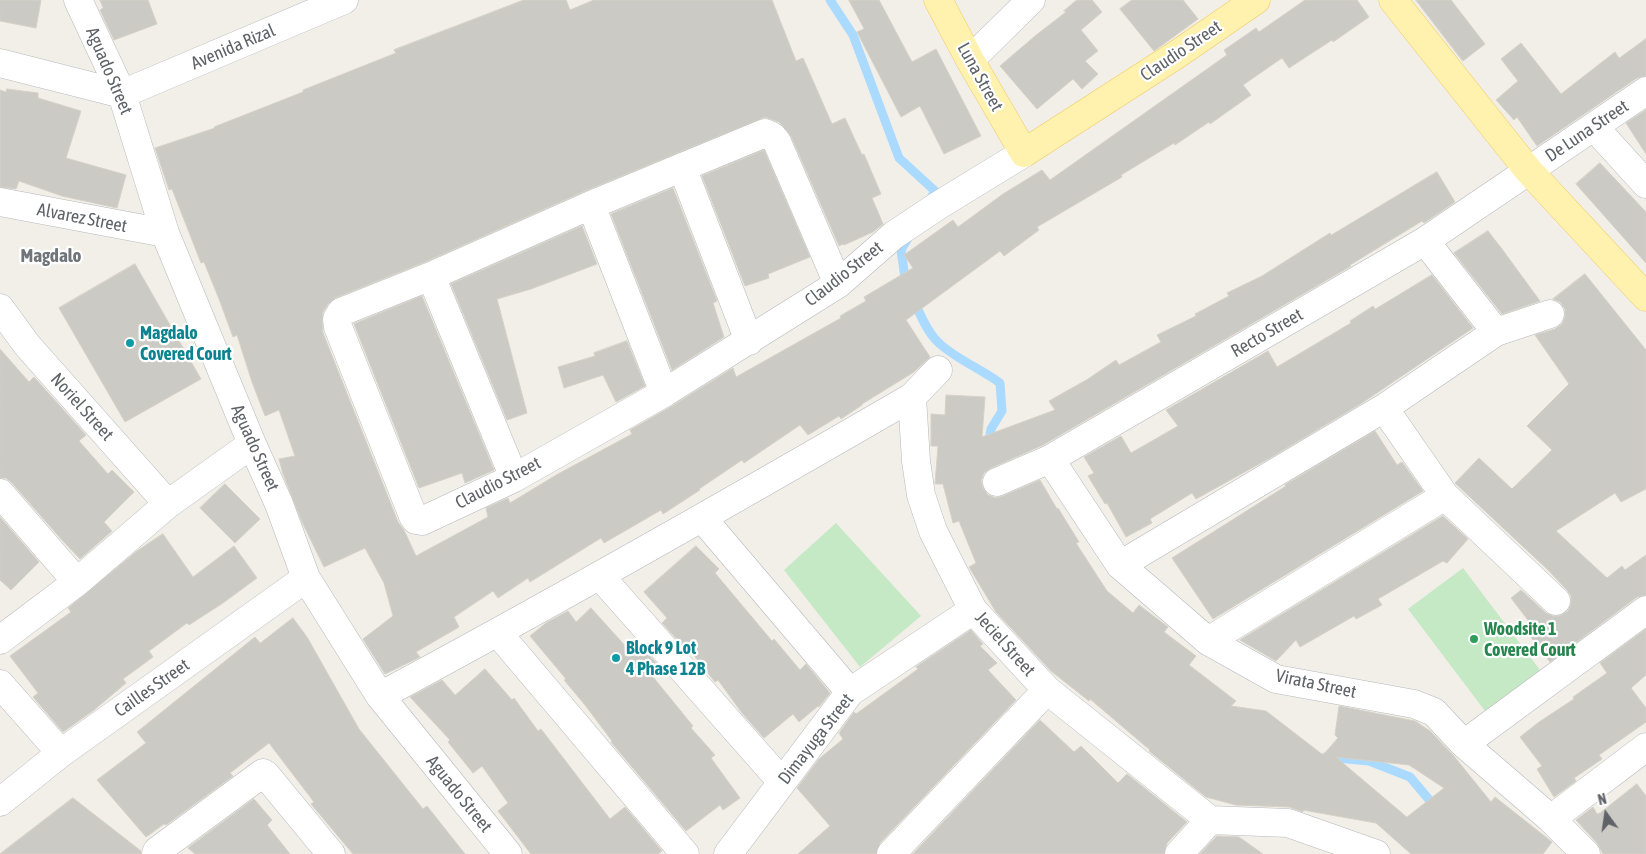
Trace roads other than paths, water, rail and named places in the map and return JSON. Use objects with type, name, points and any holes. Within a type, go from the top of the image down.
[{"type":"main road","name":"Luna Street","points":[[938,0],[970,60],[1024,153]]},
{"type":"main road","name":"Claudio Street","points":[[1024,153],[1176,55],[1256,0]]},
{"type":"main road","points":[[1392,0],[1528,170],[1646,297]]},
{"type":"street","name":"Aguado Street","points":[[78,0],[122,94],[165,233],[252,444],[279,504],[306,578],[380,696],[508,854]]},
{"type":"street","name":"Avenida Rizal","points":[[122,94],[344,0]]},
{"type":"street","points":[[970,60],[1030,0]]},
{"type":"street","points":[[0,63],[122,94]]},
{"type":"street","name":"De Luna Street","points":[[1528,170],[1646,91]]},
{"type":"street","points":[[1594,127],[1646,184]]},
{"type":"street","points":[[514,478],[431,276],[591,205],[765,133],[772,136],[777,142],[838,284]]},
{"type":"street","name":"Claudio Street","points":[[431,276],[341,312],[336,319],[412,516],[416,520],[422,521],[514,478],[664,393],[838,284],[894,235],[938,205],[1024,153]]},
{"type":"street","points":[[682,167],[748,341]]},
{"type":"street","name":"Recto Street","points":[[998,482],[1050,459],[1425,241],[1528,170]]},
{"type":"street","name":"Alvarez Street","points":[[0,202],[165,233]]},
{"type":"street","points":[[591,205],[664,393]]},
{"type":"street","points":[[1425,241],[1496,332]]},
{"type":"street","name":"Noriel Street","points":[[0,308],[27,345],[168,504]]},
{"type":"street","points":[[1120,565],[1384,408],[1496,332],[1550,314]]},
{"type":"street","points":[[380,696],[703,519],[912,397],[938,370]]},
{"type":"street","name":"Jeciel Street","points":[[912,397],[916,461],[922,494],[933,531],[973,610],[1047,690],[1210,820]]},
{"type":"street","points":[[1384,408],[1445,496],[1556,601]]},
{"type":"street","points":[[0,640],[77,582],[168,504],[252,444]]},
{"type":"street","name":"Virata Street","points":[[1050,459],[1120,565],[1208,641],[1276,679],[1424,707],[1434,712],[1464,744],[1551,819],[1586,854]]},
{"type":"street","points":[[0,493],[77,582]]},
{"type":"street","points":[[1208,641],[1445,496]]},
{"type":"street","points":[[703,519],[850,692]]},
{"type":"street","points":[[600,576],[782,782]]},
{"type":"street","name":"Cailles Street","points":[[0,802],[61,753],[306,578]]},
{"type":"street","name":"Dimayuga Street","points":[[728,854],[850,692],[973,610]]},
{"type":"street","points":[[1464,744],[1646,610]]},
{"type":"street","points":[[498,633],[685,854]]},
{"type":"street","points":[[0,684],[61,753]]},
{"type":"street","points":[[890,854],[1047,690]]},
{"type":"street","points":[[1551,819],[1646,747]]},
{"type":"street","points":[[156,854],[157,851],[262,774],[266,775],[331,854]]},
{"type":"street","points":[[1179,854],[1210,820],[1288,823],[1376,854]]},
{"type":"waterway","points":[[830,0],[853,35],[899,158],[935,191],[929,202]]},
{"type":"waterway","points":[[907,284],[901,250],[910,235]]},
{"type":"waterway","points":[[914,300],[925,324],[936,340],[954,355],[1000,383],[1002,411],[991,429],[988,446]]},
{"type":"waterway","points":[[1325,757],[1369,761],[1410,777],[1437,809]]},
{"type":"place","name":"Magdalo Covered Court","points":[[130,343]]},
{"type":"place","name":"Woodsite 1 Covered Court","points":[[1474,639]]},
{"type":"place","name":"Block 9 Lot 4 Phase 12B","points":[[616,658]]},
{"type":"district","name":"Magdalo","points":[[51,256]]}]
